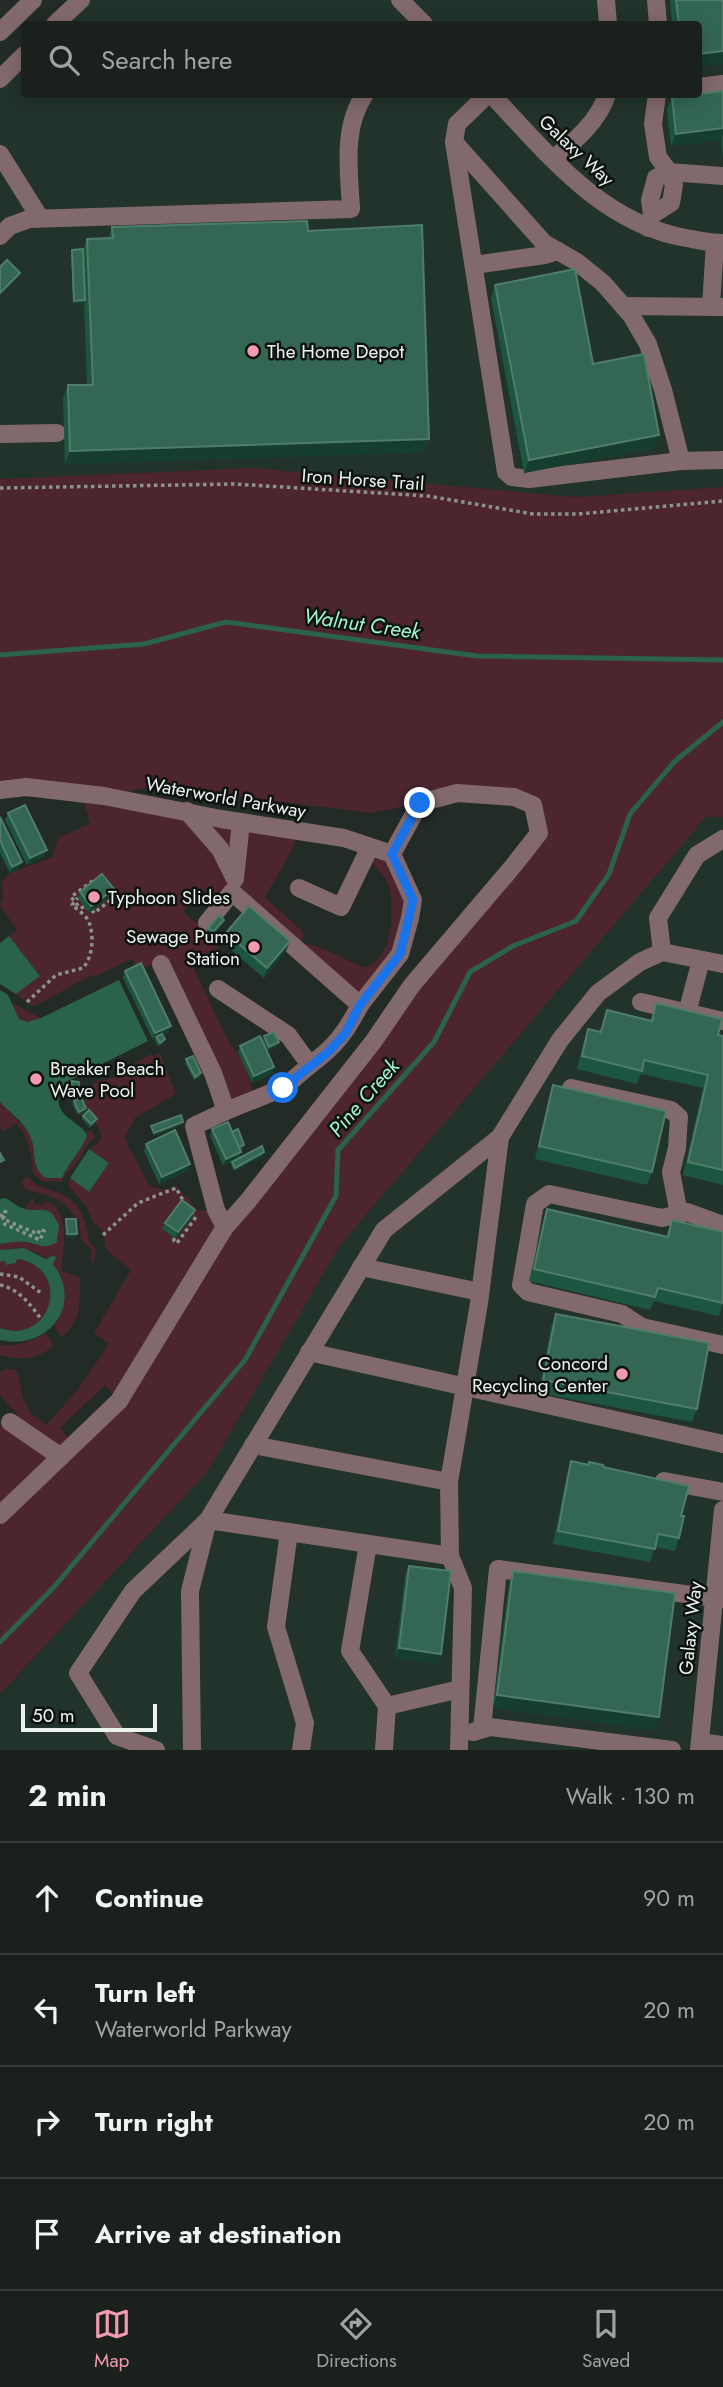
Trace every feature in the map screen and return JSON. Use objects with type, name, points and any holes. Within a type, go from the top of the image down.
[{"type":"street","points":[[0,32],[33,0]]},
{"type":"street","points":[[58,21],[80,0]]},
{"type":"street","points":[[400,0],[421,21]]},
{"type":"street","points":[[606,0],[608,21]]},
{"type":"street","points":[[656,0],[658,21]]},
{"type":"street","points":[[0,79],[21,58]]},
{"type":"street","points":[[702,87],[723,84]]},
{"type":"street","points":[[0,236],[10,226],[40,218],[351,209],[348,145],[355,108],[362,98]]},
{"type":"street","points":[[485,98],[457,124],[454,142],[506,472],[512,477],[529,479],[681,461],[723,460]]},
{"type":"street","name":"Galaxy Way","points":[[493,98],[578,185],[599,201],[650,222],[668,235],[719,243]]},
{"type":"street","points":[[553,159],[581,135],[606,98]]},
{"type":"street","points":[[650,222],[671,203],[674,185],[669,172],[658,157],[653,124],[656,98]]},
{"type":"street","points":[[454,142],[544,243],[577,262],[604,283],[623,306],[648,344],[681,461]]},
{"type":"street","points":[[0,154],[40,218]]},
{"type":"street","points":[[669,172],[723,176]]},
{"type":"street","points":[[623,306],[717,307],[719,243]]},
{"type":"street","points":[[474,265],[558,251]]},
{"type":"street","points":[[0,434],[57,433]]},
{"type":"street","name":"Waterworld Parkway","points":[[0,790],[26,787],[104,796],[151,807],[344,838],[392,854]]},
{"type":"street","points":[[0,1515],[119,1401],[225,1227],[373,1042],[412,985],[539,833],[533,805],[514,797],[457,793],[420,803],[392,854],[413,900],[400,954],[360,1005],[345,1034],[327,1053],[283,1088],[194,1126],[216,1210],[225,1227]]},
{"type":"street","points":[[187,811],[220,849],[234,886],[360,1005]]},
{"type":"street","points":[[207,923],[234,886],[241,822]]},
{"type":"street","points":[[662,952],[658,918],[697,855],[723,839]]},
{"type":"street","points":[[299,888],[341,906],[370,847]]},
{"type":"street","points":[[156,1750],[117,1736],[78,1673],[133,1591],[208,1520],[384,1230],[500,1137],[560,1040],[598,993],[640,962],[662,952],[723,964]]},
{"type":"street","points":[[687,1013],[701,960]]},
{"type":"street","points":[[161,964],[213,1073],[226,1111]]},
{"type":"street","points":[[218,989],[288,1035],[310,1065]]},
{"type":"street","points":[[641,1002],[723,1021]]},
{"type":"street","points":[[571,1088],[670,1110],[679,1117],[677,1149],[671,1172],[679,1214]]},
{"type":"street","points":[[459,1743],[463,1588],[450,1556],[449,1482],[480,1292],[500,1137]]},
{"type":"street","points":[[723,1225],[687,1212],[662,1218],[549,1194],[535,1204],[521,1285],[528,1292],[622,1314],[642,1327],[723,1345]]},
{"type":"street","points":[[361,1267],[480,1292]]},
{"type":"street","points":[[309,1353],[723,1444]]},
{"type":"street","points":[[10,1422],[61,1457]]},
{"type":"street","points":[[253,1445],[449,1482]]},
{"type":"street","points":[[647,1478],[723,1492]]},
{"type":"street","name":"Galaxy Way","points":[[700,1746],[719,1598],[723,1510]]},
{"type":"street","points":[[208,1520],[450,1556]]},
{"type":"street","points":[[192,1750],[190,1591],[208,1520]]},
{"type":"street","points":[[289,1532],[276,1627],[304,1723],[301,1750]]},
{"type":"street","points":[[368,1544],[350,1651],[387,1706],[384,1750]]},
{"type":"street","points":[[482,1729],[498,1569],[719,1598]]},
{"type":"street","points":[[387,1706],[460,1689]]},
{"type":"street","points":[[459,1743],[490,1727],[672,1750]]},
{"type":"street","points":[[700,1746],[723,1745]]},
{"type":"path","name":"Iron Horse Trail","points":[[0,488],[234,484],[428,496],[533,514],[578,514],[723,501]]},
{"type":"path","points":[[84,907],[80,908],[71,897],[94,880],[97,883]]},
{"type":"path","points":[[92,910],[94,913],[116,896],[108,884]]},
{"type":"path","points":[[27,1002],[57,975],[83,968],[91,956],[90,923],[72,905],[76,900]]},
{"type":"path","points":[[103,1235],[138,1203],[176,1188],[187,1212],[196,1217],[177,1243],[174,1238]]},
{"type":"path","points":[[0,1216],[3,1211],[6,1212],[3,1219],[38,1234],[40,1229],[44,1231],[40,1240],[0,1222]]},
{"type":"path","points":[[0,1274],[19,1277],[41,1293]]},
{"type":"path","points":[[0,1285],[25,1297],[41,1319]]},
{"type":"shaded area","points":[[81,0],[723,0],[723,487],[576,497],[254,468],[0,479],[0,79],[21,58],[21,98],[702,98],[702,21],[58,21]]},
{"type":"shaded area","points":[[254,468],[576,497],[723,487],[723,817],[706,817],[340,1245],[208,1471],[0,1694],[0,1425],[6,1427],[17,1414],[0,1395],[0,1372],[7,1369],[17,1370],[23,1398],[30,1412],[46,1425],[77,1391],[109,1344],[94,1333],[131,1270],[106,1249],[102,1229],[93,1222],[87,1207],[69,1187],[70,1178],[89,1192],[109,1163],[89,1149],[98,1143],[101,1136],[86,1107],[88,1090],[97,1081],[112,1078],[150,1054],[153,1056],[160,1053],[176,1094],[135,1118],[125,1137],[129,1148],[150,1186],[166,1190],[177,1186],[198,1211],[216,1210],[224,1227],[539,833],[533,805],[514,797],[420,803],[372,813],[154,786],[106,796],[298,831],[292,850],[265,897],[304,933],[302,942],[362,967],[370,966],[380,957],[387,944],[391,926],[391,893],[387,881],[372,862],[379,850],[413,900],[400,954],[360,1005],[233,892],[222,906],[203,889],[183,912],[212,936],[219,950],[207,954],[192,965],[230,1044],[243,1063],[254,1099],[226,1111],[153,964],[139,970],[132,959],[88,977],[35,1006],[29,1004],[16,994],[40,975],[9,936],[17,930],[0,905],[3,895],[1,883],[10,873],[53,857],[58,838],[90,824],[82,794],[0,790],[0,479]],"holes":[[[105,1385],[119,1401],[74,1444],[60,1428]]]},
{"type":"shaded area","points":[[706,816],[723,817],[723,1750],[0,1750],[0,1694],[208,1471],[340,1245]]},
{"type":"shaded area","points":[[9,936],[40,976],[16,994],[0,984],[0,943]]},
{"type":"shaded area","name":"Breaker Beach Wave Pool","points":[[119,980],[148,1041],[68,1081],[61,1092],[61,1109],[87,1136],[62,1178],[46,1178],[37,1169],[32,1140],[26,1129],[0,1102],[0,990],[8,995],[19,1019],[27,1022],[41,1018]]},
{"type":"shaded area","points":[[12,1003],[41,1018],[23,1021],[15,1015]]},
{"type":"shaded area","points":[[0,1102],[29,1133],[36,1168],[50,1179],[62,1177],[86,1140],[87,1131],[92,1131],[95,1137],[62,1182],[42,1181],[33,1174],[29,1147],[21,1129],[16,1123],[5,1132],[0,1127]]},
{"type":"shaded area","points":[[89,1149],[109,1163],[89,1192],[70,1178]]},
{"type":"shaded area","points":[[27,1177],[40,1186],[65,1196],[77,1206],[84,1219],[90,1244],[96,1248],[94,1262],[91,1263],[92,1250],[81,1240],[79,1221],[56,1199],[24,1187],[21,1183]]},
{"type":"shaded area","points":[[5,1198],[22,1208],[52,1213],[59,1225],[57,1242],[45,1246],[21,1242],[0,1244],[0,1199]]},
{"type":"shaded area","points":[[34,1199],[34,1204],[44,1205],[45,1201],[60,1212],[64,1231],[61,1271],[80,1277],[80,1302],[76,1318],[61,1337],[54,1325],[63,1302],[63,1286],[53,1264],[53,1255],[47,1259],[25,1249],[0,1250],[0,1244],[17,1241],[45,1246],[55,1243],[59,1238],[26,1209]]},
{"type":"shaded area","points":[[24,1248],[46,1259],[54,1255],[56,1258],[53,1264],[62,1279],[65,1294],[63,1309],[46,1331],[33,1338],[18,1342],[0,1340],[0,1328],[17,1331],[32,1326],[42,1317],[49,1305],[50,1291],[46,1277],[36,1266],[19,1259],[16,1263],[6,1265],[5,1261],[0,1262],[0,1250]]},
{"type":"shaded area","points":[[18,1259],[35,1266],[46,1277],[50,1291],[49,1305],[43,1317],[32,1326],[18,1331],[0,1328],[0,1262],[5,1261],[6,1265]]},
{"type":"shaded area","points":[[46,1333],[54,1346],[41,1354],[22,1358],[0,1355],[0,1345],[24,1343]]},
{"type":"building","points":[[676,0],[723,0],[723,51],[702,54],[702,21],[679,21]]},
{"type":"building","points":[[723,91],[723,128],[676,134],[672,98],[702,98],[702,93]]},
{"type":"building","name":"The Home Depot","points":[[307,221],[308,231],[422,225],[429,439],[70,451],[68,385],[93,385],[87,239],[113,238],[112,227]]},
{"type":"building","points":[[83,249],[85,300],[74,301],[72,250]]},
{"type":"building","points":[[7,260],[20,273],[0,293],[0,267]]},
{"type":"building","points":[[575,269],[593,364],[644,354],[659,435],[529,460],[495,285]]},
{"type":"building","points":[[25,805],[47,850],[30,858],[8,813]]},
{"type":"building","points":[[0,817],[22,862],[12,867],[0,840]]},
{"type":"building","name":"Typhoon Slides","points":[[102,874],[114,889],[91,906],[80,892]]},
{"type":"building","name":"Sewage Pump Station","points":[[249,906],[290,941],[267,968],[226,933]]},
{"type":"building","points":[[219,915],[224,920],[213,932],[208,928]]},
{"type":"building","points":[[141,963],[171,1026],[155,1033],[125,971]]},
{"type":"building","points":[[656,1003],[722,1019],[718,1035],[723,1036],[723,1170],[688,1162],[708,1075],[644,1060],[642,1071],[582,1056],[588,1029],[601,1032],[607,1010],[652,1021]]},
{"type":"building","points":[[274,1032],[279,1042],[269,1047],[264,1036]]},
{"type":"building","points":[[162,1034],[165,1039],[160,1043],[156,1037]]},
{"type":"building","points":[[260,1036],[274,1067],[254,1076],[240,1046]]},
{"type":"building","points":[[193,1056],[201,1073],[195,1077],[186,1059]]},
{"type":"building","points":[[72,1081],[79,1082],[78,1096],[71,1095]]},
{"type":"building","points":[[553,1085],[666,1111],[652,1172],[539,1146]]},
{"type":"building","points":[[81,1097],[86,1108],[79,1112],[74,1101]]},
{"type":"building","points":[[89,1110],[97,1119],[91,1124],[83,1116]]},
{"type":"building","points":[[181,1115],[183,1122],[154,1133],[151,1126]]},
{"type":"building","points":[[228,1122],[241,1152],[226,1159],[212,1129]]},
{"type":"building","points":[[238,1129],[244,1145],[239,1147],[232,1132]]},
{"type":"building","points":[[175,1130],[190,1164],[162,1177],[146,1144]]},
{"type":"building","points":[[262,1146],[264,1152],[235,1168],[232,1162]]},
{"type":"building","points":[[182,1200],[195,1210],[178,1232],[165,1223]]},
{"type":"building","points":[[547,1209],[668,1237],[672,1220],[723,1232],[723,1303],[658,1288],[655,1297],[534,1269]]},
{"type":"building","points":[[66,1219],[76,1219],[77,1234],[67,1234]]},
{"type":"building","name":"Concord Recycling Center","points":[[556,1314],[709,1343],[697,1409],[543,1380]]},
{"type":"building","points":[[571,1461],[589,1465],[589,1462],[689,1486],[681,1516],[684,1516],[679,1538],[658,1534],[655,1549],[558,1531]]},
{"type":"building","points":[[409,1566],[451,1571],[441,1654],[399,1648]]},
{"type":"building","points":[[513,1571],[675,1593],[659,1717],[497,1695]]},
{"type":"waterway","name":"Walnut Creek","points":[[0,655],[144,644],[226,622],[477,656],[723,660]]},
{"type":"waterway","name":"Pine Creek","points":[[0,1642],[54,1587],[245,1360],[336,1196],[338,1150],[434,1042],[470,972],[513,946],[576,921],[609,874],[630,814],[675,761],[723,722]]},
{"type":"place","name":"The Home Depot","points":[[253,351]]},
{"type":"place","name":"Typhoon Slides","points":[[94,897]]},
{"type":"place","name":"Sewage Pump Station","points":[[254,947]]},
{"type":"place","name":"Breaker Beach Wave Pool","points":[[36,1079]]},
{"type":"place","name":"Concord Recycling Center","points":[[622,1374]]},
{"type":"route","points":[[283,1088],[327,1053],[345,1034],[360,1005],[400,954],[413,900],[392,854],[420,803]]}]
